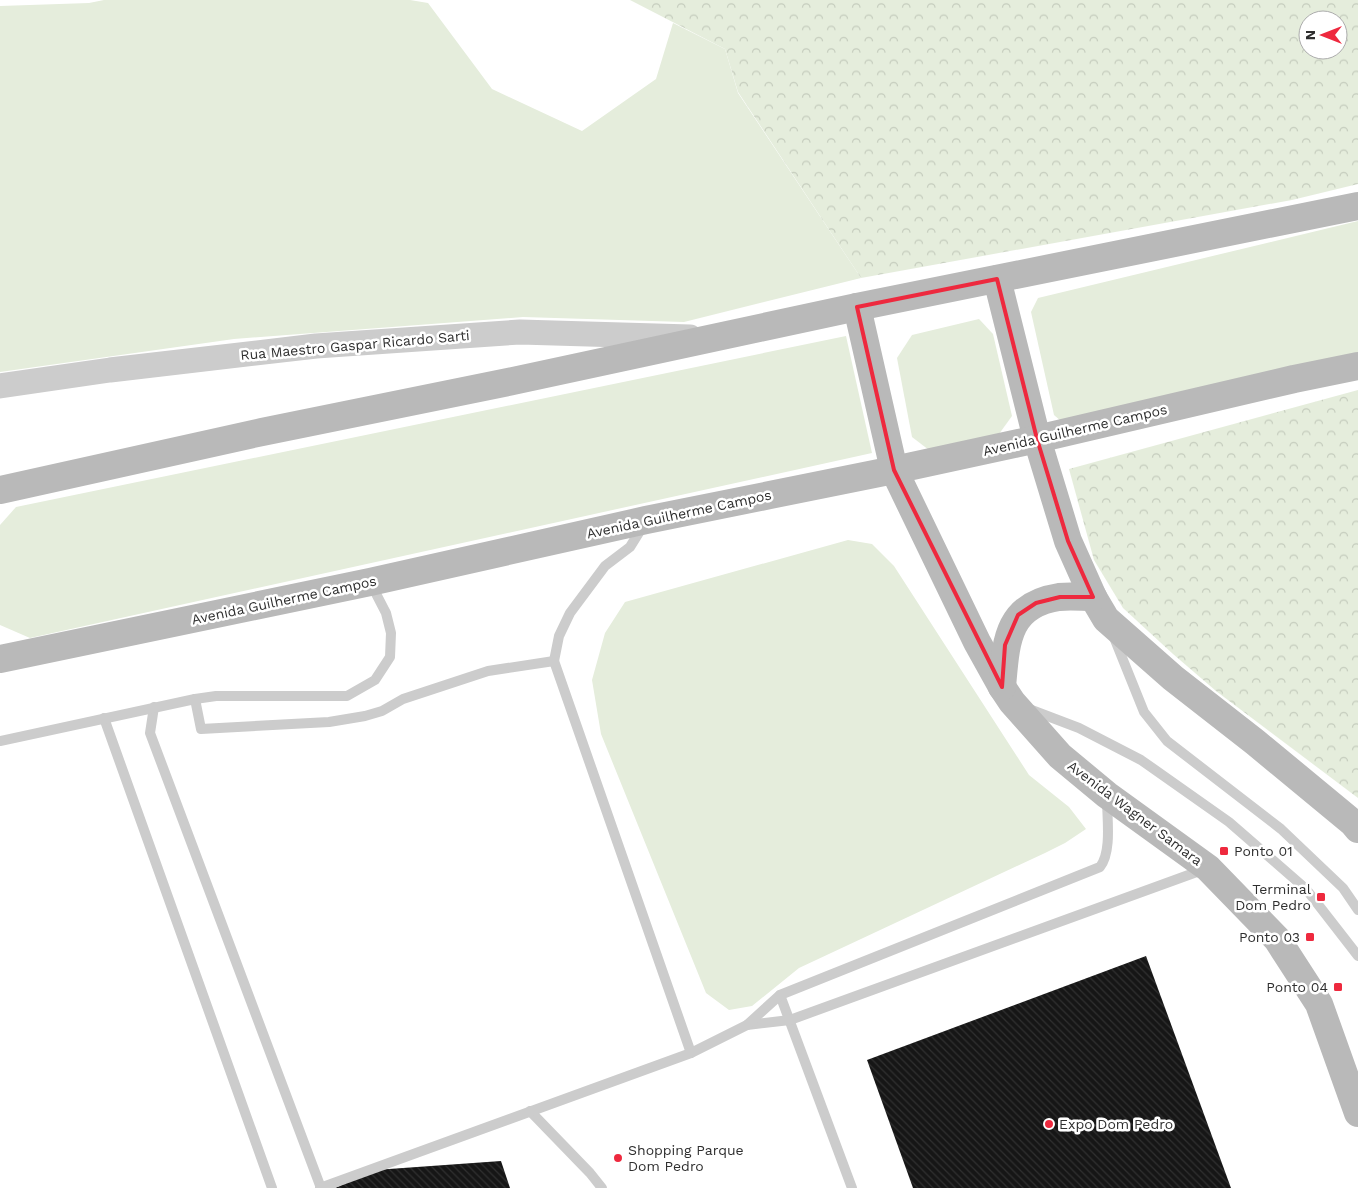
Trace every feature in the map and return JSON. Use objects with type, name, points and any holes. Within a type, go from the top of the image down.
[{"type":"main road","points":[[2,491],[262,432],[508,382],[857,307],[1358,206]]},
{"type":"main road","points":[[997,279],[1037,439],[1068,542],[1100,608],[1173,678],[1255,742],[1358,829]]},
{"type":"main road","name":"Avenida Wagner Samara","points":[[857,307],[894,470],[977,642],[1007,695],[1060,756],[1106,795],[1208,868],[1277,939],[1319,1004],[1358,1113]]},
{"type":"main road","name":"Avenida Guilherme Campos","points":[[7,652],[370,582],[646,520],[1037,439],[1294,379],[1358,366]]},
{"type":"main road","points":[[1007,695],[1005,645],[1018,615],[1036,603],[1060,597],[1100,608]]},
{"type":"street","name":"Rua Maestro Gaspar Ricardo Sarti","points":[[0,386],[110,370],[316,346],[510,333],[712,338]]},
{"type":"lane","points":[[646,520],[630,547],[605,566],[570,613],[559,636],[554,661],[691,1053]]},
{"type":"lane","points":[[0,741],[154,707],[216,696],[347,696],[375,680],[390,657],[391,633],[386,613],[370,582]]},
{"type":"lane","points":[[1100,608],[1144,712],[1167,741],[1281,829],[1344,888],[1358,910]]},
{"type":"lane","points":[[195,699],[201,729],[329,722],[382,711],[403,699],[488,671],[554,661]]},
{"type":"lane","points":[[1007,695],[1079,728],[1141,760],[1229,822],[1306,889],[1358,956]]},
{"type":"lane","points":[[154,707],[150,733],[320,1188],[691,1053],[747,1025],[780,995],[1100,867],[1104,863],[1107,849],[1106,795]]},
{"type":"lane","points":[[104,718],[272,1188]]},
{"type":"lane","points":[[747,1025],[790,1020],[1208,868]]},
{"type":"lane","points":[[780,995],[852,1188]]},
{"type":"lane","points":[[530,1111],[602,1188]]},
{"type":"highlighted area","points":[[997,279],[1037,439],[1068,541],[1093,597],[1060,597],[1036,603],[1018,615],[1005,645],[1002,687],[894,470],[857,307]]},
{"type":"green space","points":[[104,0],[410,0],[428,3],[492,89],[582,131],[656,79],[673,23],[725,49],[738,93],[861,278],[684,322],[523,317],[234,339],[0,372],[0,6],[89,3]]},
{"type":"green space","points":[[630,0],[1358,0],[1358,184],[1292,200],[861,278],[738,92],[725,49]]},
{"type":"green space","points":[[1358,221],[1358,355],[1062,422],[1054,415],[1031,312],[1038,298]]},
{"type":"green space","points":[[979,319],[993,334],[1012,416],[999,434],[929,450],[912,437],[897,358],[912,335]]},
{"type":"green space","points":[[846,336],[872,453],[30,638],[0,625],[0,525],[16,507]]},
{"type":"green space","points":[[1358,390],[1358,798],[1216,691],[1123,608],[1094,560],[1069,469]]},
{"type":"green space","points":[[848,540],[872,544],[894,566],[1029,775],[1069,807],[1086,829],[1045,853],[799,968],[752,1006],[729,1010],[706,993],[601,734],[592,680],[605,633],[625,602]]},
{"type":"building","name":"Expo Dom Pedro","points":[[1146,956],[1231,1188],[913,1188],[867,1060]]},
{"type":"building","points":[[501,1161],[510,1188],[335,1188],[375,1170]]},
{"type":"place","name":"Ponto 01","points":[[1224,851]]},
{"type":"place","name":"Terminal Dom Pedro","points":[[1321,897]]},
{"type":"place","name":"Ponto 03","points":[[1310,937]]},
{"type":"place","name":"Ponto 04","points":[[1338,987]]},
{"type":"place","name":"Expo Dom Pedro","points":[[1049,1124]]},
{"type":"place","name":"Shopping Parque Dom Pedro","points":[[618,1158]]}]
